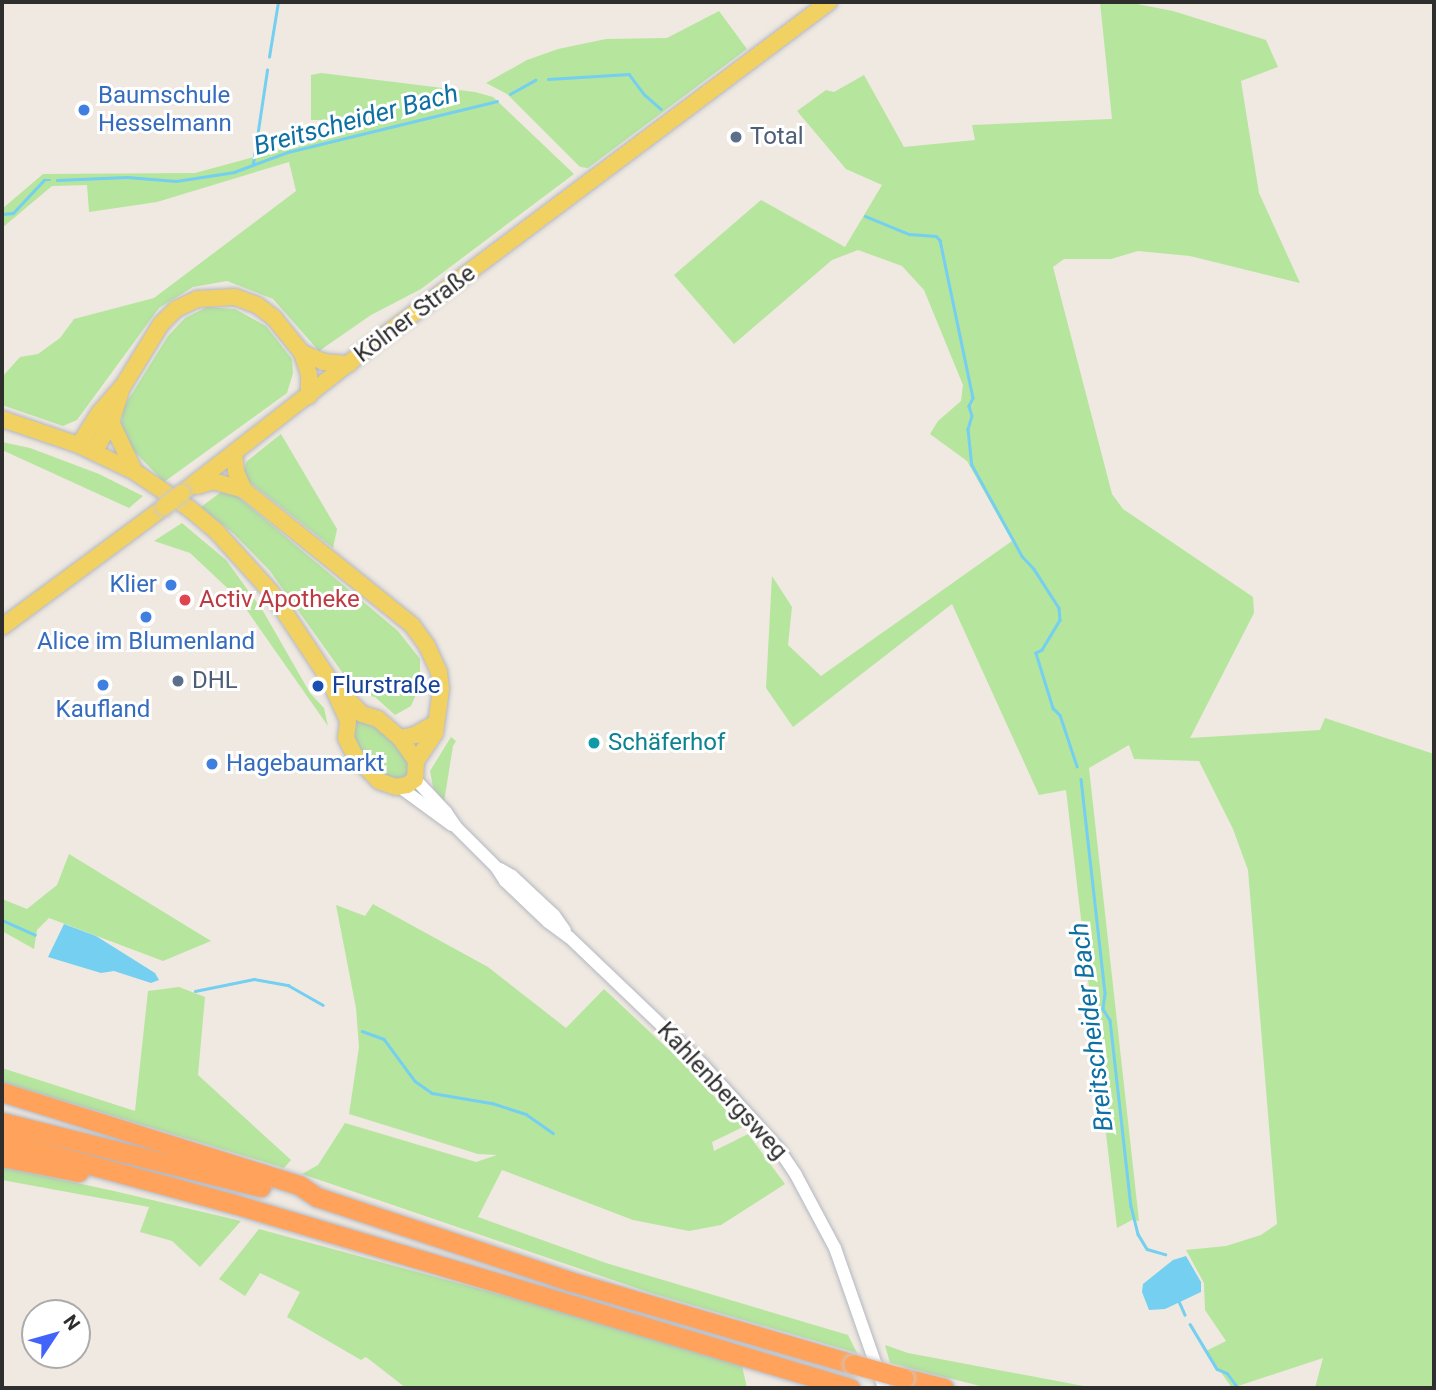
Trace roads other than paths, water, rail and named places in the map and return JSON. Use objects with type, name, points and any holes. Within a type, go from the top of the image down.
[{"type":"highway","points":[[2,1092],[256,1179]]},
{"type":"highway","points":[[2,1111],[195,1156]]},
{"type":"highway","points":[[2,1122],[295,1190],[569,1281],[944,1388]]},
{"type":"highway","points":[[2,1141],[281,1217],[850,1388]]},
{"type":"highway","points":[[2,1157],[234,1204]]},
{"type":"main road","name":"Kölner Straße","points":[[2,627],[829,2]]},
{"type":"main road","points":[[87,448],[100,412],[123,386],[161,324],[176,309],[197,299],[235,297],[257,305],[274,318],[302,353],[309,375],[309,396]]},
{"type":"main road","points":[[302,353],[324,362],[349,364]]},
{"type":"main road","points":[[87,448],[111,422],[123,386]]},
{"type":"main road","points":[[2,419],[87,448],[135,472],[190,509],[246,561],[272,593],[355,718],[378,719],[400,738],[416,761]]},
{"type":"main road","points":[[111,422],[135,472]]},
{"type":"main road","points":[[234,453],[236,472],[244,491]]},
{"type":"main road","points":[[182,493],[213,481],[244,491],[412,625],[427,646],[439,672],[441,705],[435,733],[416,761],[408,783]]},
{"type":"main road","name":"Kahlenbergsweg","points":[[355,718],[346,738],[363,766],[379,781],[408,783]]},
{"type":"main road","points":[[400,738],[415,735],[436,723]]},
{"type":"street","name":"Kahlenbergsweg","points":[[408,783],[446,812],[456,827],[496,867],[512,876],[554,915],[569,937],[702,1064],[778,1148],[810,1199],[835,1248],[884,1388]]},
{"type":"water","points":[[64,924],[96,936],[155,973],[159,980],[151,983],[114,971],[101,973],[48,957]]},
{"type":"water","points":[[1186,1256],[1201,1282],[1201,1292],[1165,1309],[1149,1310],[1142,1292],[1143,1284],[1173,1260]]},
{"type":"waterway","points":[[269,57],[278,2]]},
{"type":"waterway","points":[[253,164],[267,70]]},
{"type":"waterway","name":"Breitscheider Bach","points":[[548,79],[629,74],[645,95],[661,109]]},
{"type":"waterway","name":"Breitscheider Bach","points":[[510,94],[535,80]]},
{"type":"waterway","name":"Breitscheider Bach","points":[[57,180],[127,177],[176,181],[234,172],[288,152],[497,101]]},
{"type":"waterway","name":"Breitscheider Bach","points":[[2,214],[13,213],[44,180],[50,180]]},
{"type":"waterway","name":"Breitscheider Bach","points":[[865,216],[909,234],[936,236],[940,240],[973,398],[969,406],[972,416],[968,429],[972,465],[1022,556],[1034,569],[1059,608],[1060,620],[1042,650],[1036,653],[1053,708],[1060,715],[1077,766]]},
{"type":"waterway","name":"Breitscheider Bach","points":[[1081,779],[1105,994],[1103,1009],[1110,1020],[1131,1206],[1138,1234],[1147,1249],[1165,1254]]},
{"type":"waterway","points":[[2,920],[35,935]]},
{"type":"waterway","points":[[195,991],[254,979],[288,985],[323,1005]]},
{"type":"waterway","points":[[362,1031],[384,1039],[415,1081],[432,1093],[492,1103],[526,1114],[553,1133]]},
{"type":"waterway","points":[[1178,1299],[1185,1315]]},
{"type":"waterway","points":[[1190,1324],[1217,1369],[1227,1373],[1236,1385]]},
{"type":"place","name":"Baumschule Hesselmann","points":[[84,110]]},
{"type":"place","name":"Total","points":[[736,137]]},
{"type":"place","name":"Klier","points":[[171,585]]},
{"type":"place","name":"Activ Apotheke","points":[[185,600]]},
{"type":"place","name":"Alice im Blumenland","points":[[146,617]]},
{"type":"place","name":"DHL","points":[[178,681]]},
{"type":"place","name":"Kaufland","points":[[103,685]]},
{"type":"place","name":"Flurstraße","points":[[318,686]]},
{"type":"place","name":"Schäferhof","points":[[594,743]]},
{"type":"place","name":"Hagebaumarkt","points":[[212,764]]}]
